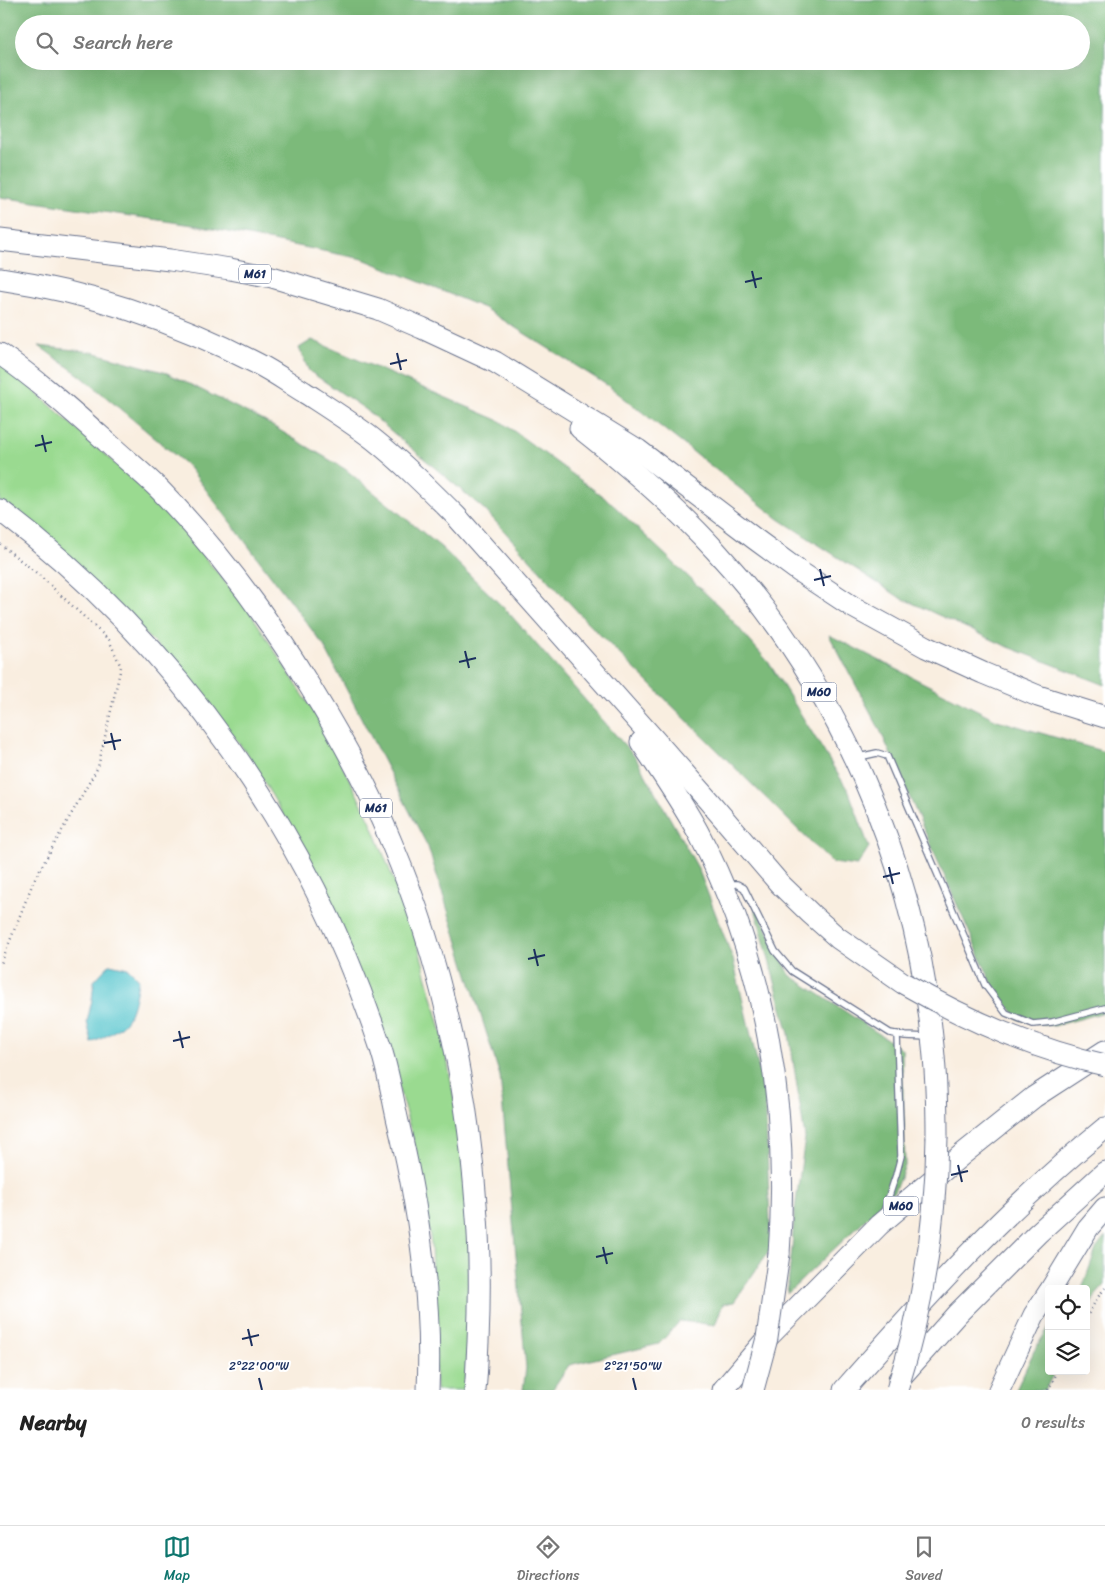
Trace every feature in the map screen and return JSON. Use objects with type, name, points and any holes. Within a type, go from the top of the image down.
[{"type":"highway","name":"M61","points":[[0,240],[170,260],[272,277],[378,310],[495,362]]},
{"type":"highway","points":[[0,279],[100,300],[162,320],[260,365],[332,410],[373,439],[456,516],[779,883],[838,938],[903,983],[949,1009],[1037,1046],[1105,1065]]},
{"type":"highway","name":"M61","points":[[0,354],[64,403],[160,490],[210,546],[243,586],[286,647],[326,712],[371,796],[393,845],[418,911],[437,974],[465,1101],[473,1164],[480,1251],[475,1390]]},
{"type":"highway","points":[[495,362],[638,450],[770,550],[853,606],[920,643],[983,673],[1038,696],[1105,717]]},
{"type":"highway","name":"M60","points":[[495,362],[626,464],[672,506],[716,551],[762,606],[815,685],[854,758],[888,841],[914,929],[924,981],[932,1037],[937,1137],[935,1193],[927,1262],[913,1332],[896,1390]]},
{"type":"highway","points":[[0,510],[87,583],[154,650],[233,752],[271,809],[310,878],[358,984],[380,1045],[405,1149],[416,1209],[423,1271],[428,1325],[428,1390]]},
{"type":"highway","points":[[593,672],[674,790],[698,832],[721,883],[743,941],[759,996],[772,1052],[782,1159],[782,1224],[767,1338],[753,1390]]},
{"type":"highway","name":"M60","points":[[723,1390],[775,1329],[879,1225],[964,1152],[1034,1097],[1105,1051]]},
{"type":"highway","points":[[844,1390],[941,1283],[1050,1176],[1105,1128]]},
{"type":"highway","points":[[890,1390],[957,1314],[1037,1234],[1105,1172]]},
{"type":"highway","points":[[1053,1285],[1088,1228],[1105,1208]]},
{"type":"highway","points":[[999,1390],[1034,1315],[1045,1298]]},
{"type":"lane","points":[[854,758],[876,753],[887,756],[985,985],[1006,1013],[1033,1024],[1052,1022],[1105,1008]]},
{"type":"lane","points":[[721,883],[737,884],[744,888],[775,951],[792,971],[890,1033],[932,1037]]},
{"type":"lane","points":[[879,1225],[901,1156],[897,1034]]},
{"type":"path","points":[[0,544],[39,575],[109,640],[121,667],[98,767],[34,880],[0,966]]},
{"type":"path","points":[[1090,1311],[1105,1288]]},
{"type":"path","points":[[1048,1390],[1056,1375]]},
{"type":"green space","points":[[0,0],[1105,0],[1105,685],[1006,646],[899,597],[779,519],[610,387],[484,308],[363,259],[193,225],[0,197]]},
{"type":"green space","points":[[312,340],[500,421],[609,501],[723,610],[769,663],[849,792],[869,847],[857,866],[832,863],[586,621],[485,510],[365,409],[309,371],[299,348]]},
{"type":"green space","points":[[39,346],[92,352],[167,373],[264,421],[345,469],[442,548],[508,612],[636,758],[698,868],[733,959],[765,1095],[771,1248],[734,1302],[723,1304],[715,1325],[680,1321],[659,1344],[569,1365],[552,1390],[523,1390],[526,1368],[500,1076],[428,847],[324,646],[188,466],[81,376]]},
{"type":"green space","points":[[0,360],[158,502],[248,609],[319,720],[370,820],[415,934],[444,1041],[461,1140],[469,1236],[470,1321],[464,1390],[436,1390],[431,1243],[416,1149],[390,1058],[306,854],[249,756],[173,660],[0,502]]},
{"type":"green space","points":[[829,635],[997,720],[1105,752],[1105,1012],[1054,1026],[1018,1019],[993,986],[880,730]]},
{"type":"green space","points":[[753,901],[790,975],[902,1049],[905,1166],[894,1192],[787,1294],[794,1216],[805,1138],[789,1034]]},
{"type":"green space","points":[[1105,1237],[1105,1285],[1096,1295],[1090,1306],[1090,1285],[1083,1285],[1096,1249]]},
{"type":"green space","points":[[1045,1333],[1045,1375],[1053,1375],[1045,1390],[1016,1390],[1034,1351]]},
{"type":"water","points":[[110,964],[128,968],[139,979],[135,999],[125,1022],[112,1033],[92,1043],[87,1022],[94,981]]}]
